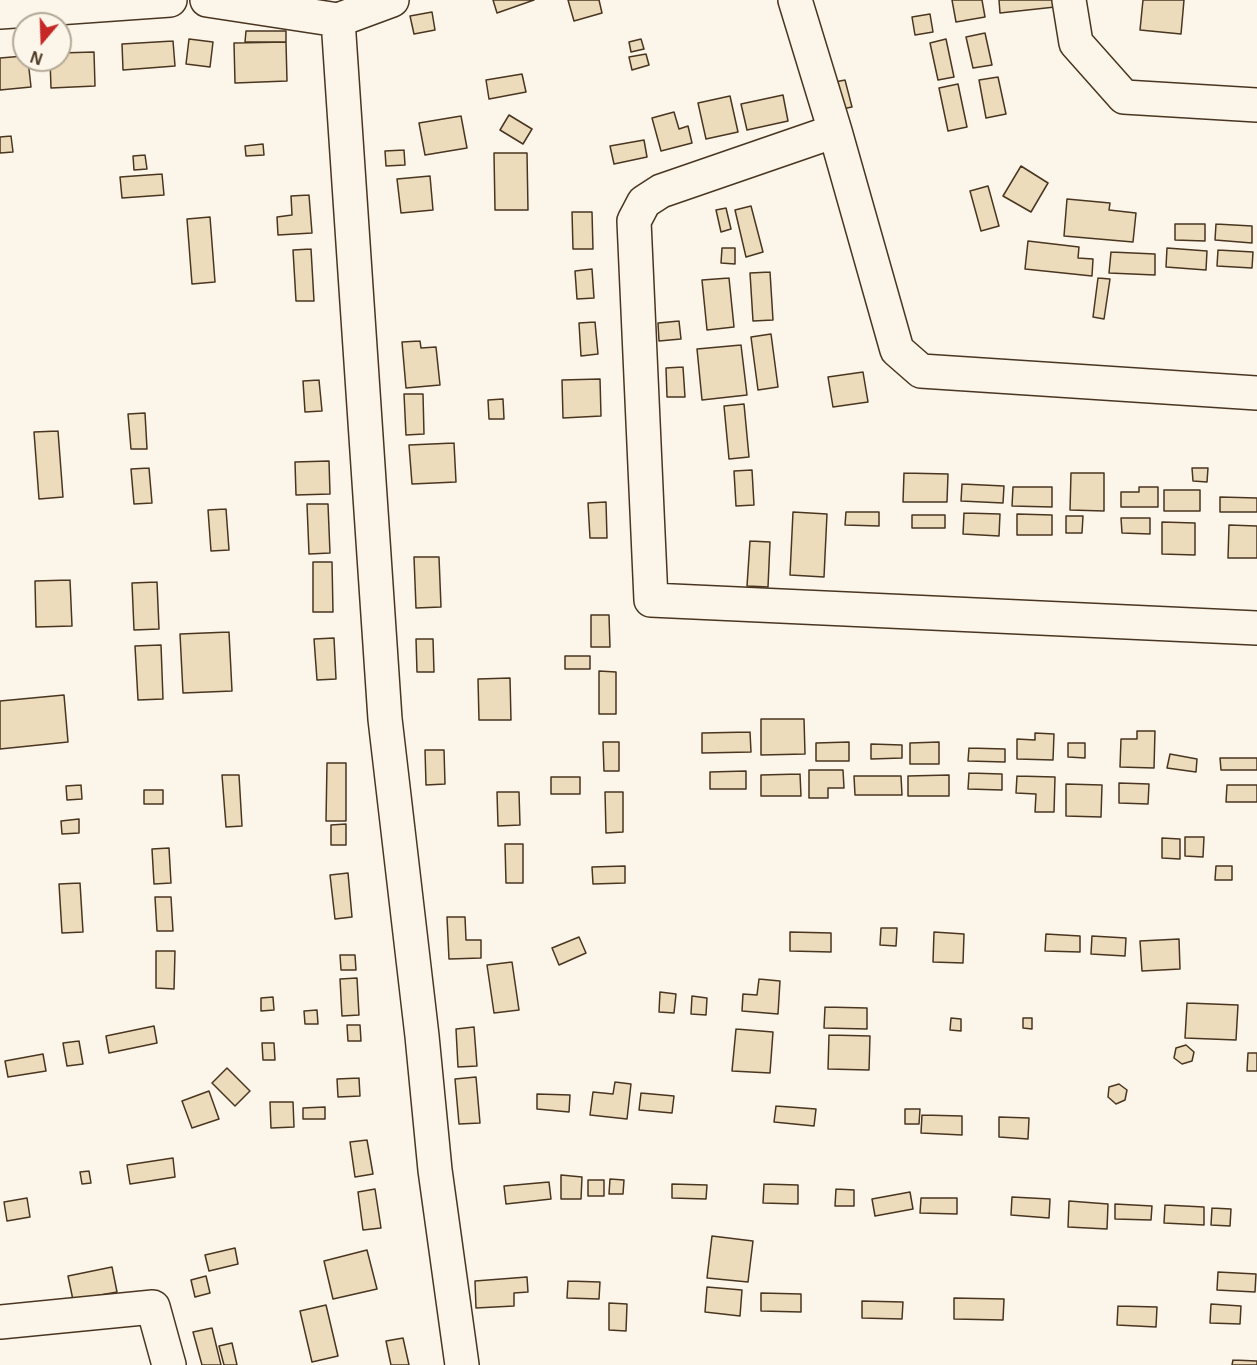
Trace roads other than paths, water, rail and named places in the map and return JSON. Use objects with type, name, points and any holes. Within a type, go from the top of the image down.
[{"type":"street","points":[[0,12],[170,0]]},
{"type":"street","points":[[207,0],[338,20],[392,0]]},
{"type":"street","points":[[795,0],[897,350],[921,371],[1257,393]]},
{"type":"street","points":[[1070,0],[1076,43],[1124,98],[1257,105]]},
{"type":"street","points":[[338,20],[385,719],[422,1036],[435,1170],[462,1365]]},
{"type":"street","points":[[835,131],[661,191],[644,202],[634,221],[651,600],[1257,627]]},
{"type":"street","points":[[0,1322],[153,1307],[169,1365]]}]
